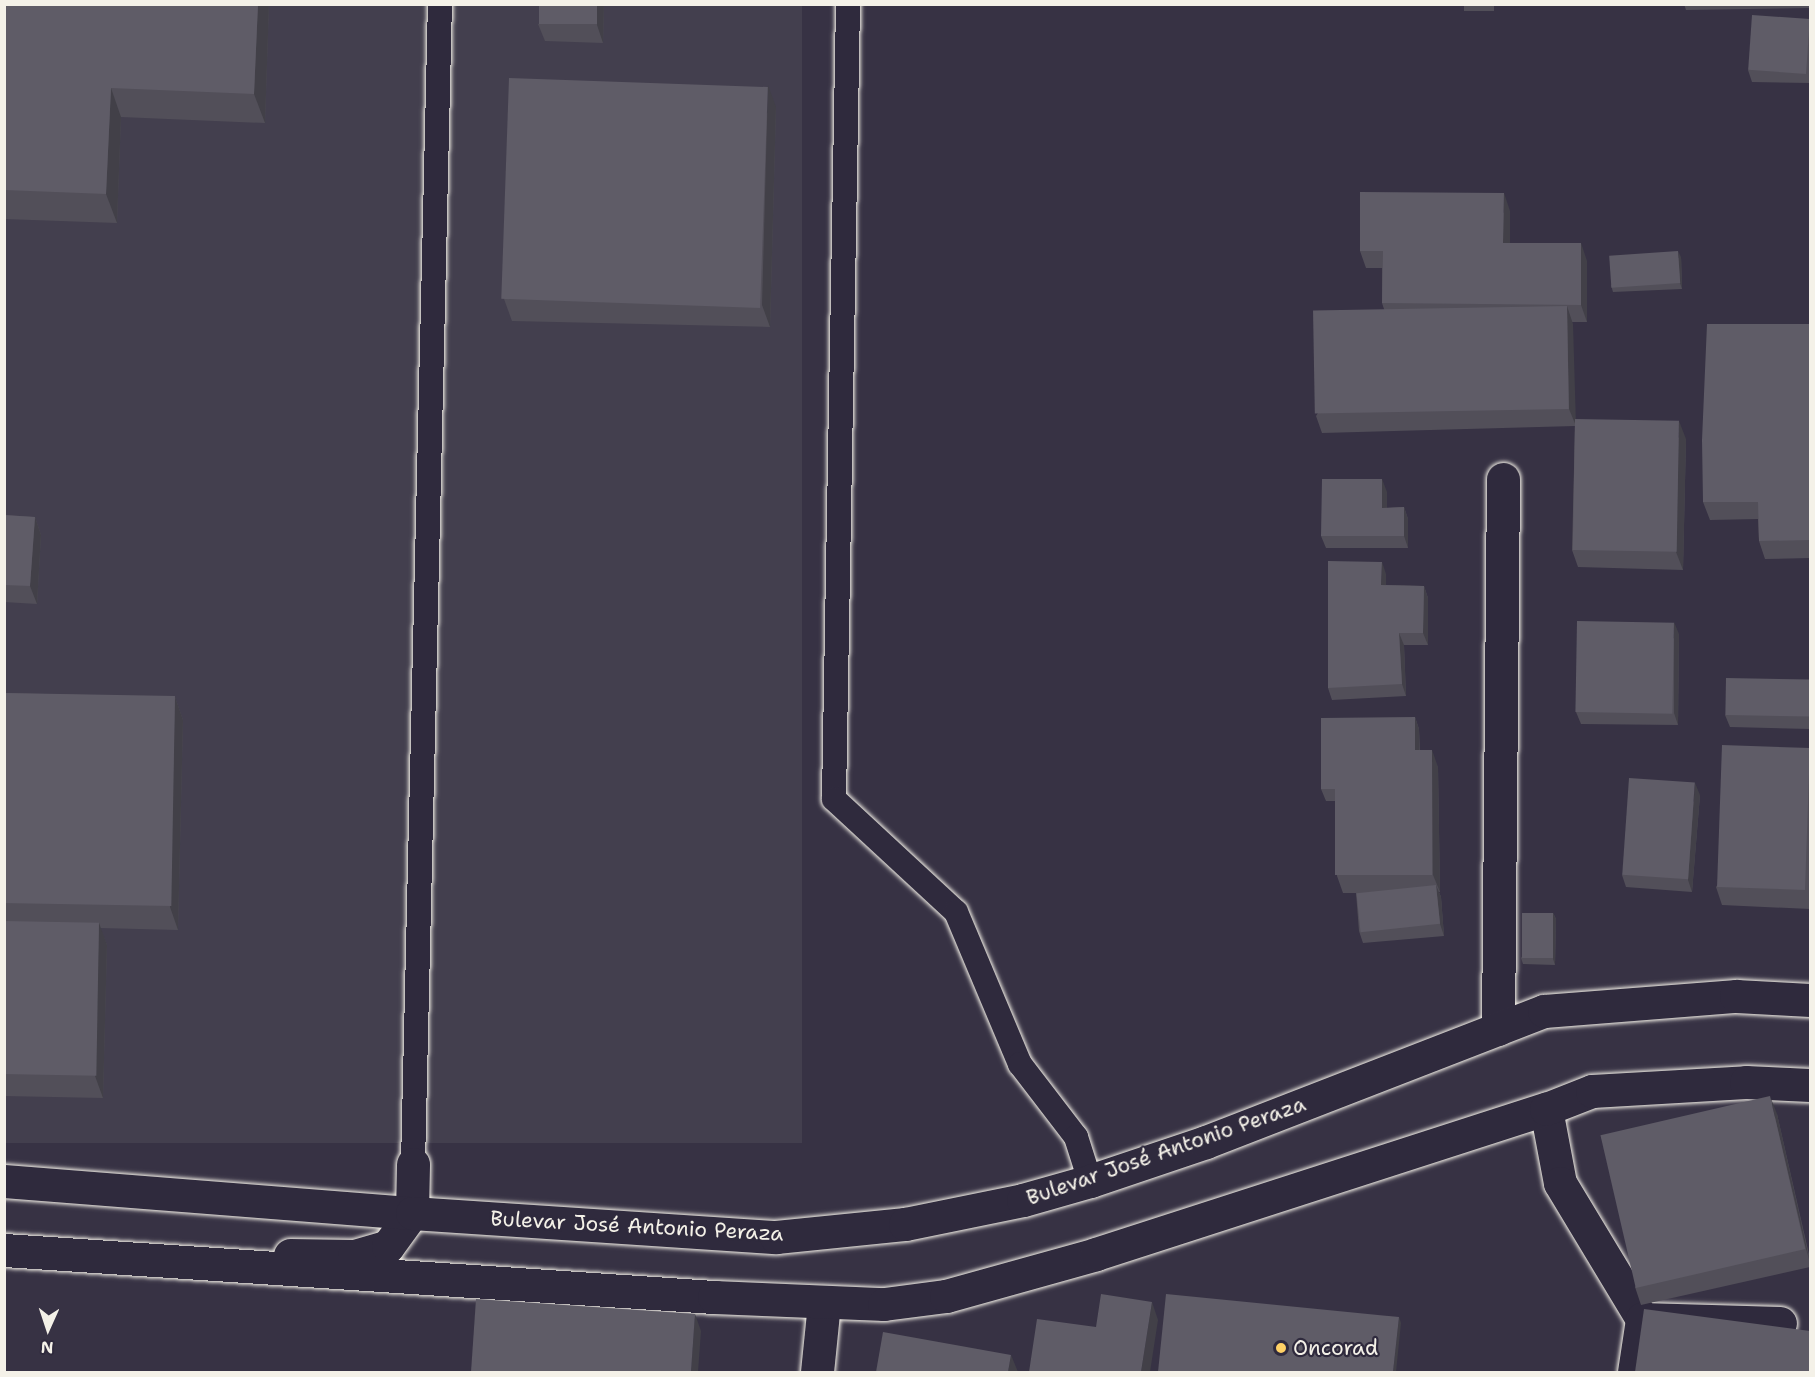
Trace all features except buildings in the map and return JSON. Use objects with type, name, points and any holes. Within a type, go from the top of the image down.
[{"type":"street","points":[[1498,1029],[1503,478]]},
{"type":"street","name":"Bulevar José Antonio Peraza","points":[[4,1181],[412,1213],[776,1237],[905,1224],[1023,1200],[1090,1181],[1206,1142],[1544,1011],[1736,996],[1810,1000]]},
{"type":"street","points":[[4,1250],[824,1303],[884,1304],[946,1296],[1096,1254],[1546,1109],[1592,1091],[1746,1082],[1810,1085]]},
{"type":"street","points":[[1546,1109],[1560,1182],[1642,1319],[1634,1372]]},
{"type":"street","points":[[145,1260],[262,1255],[354,1256],[388,1246],[412,1213],[413,1164]]},
{"type":"street","points":[[817,1372],[824,1303]]},
{"type":"street","points":[[1642,1319],[1780,1323]]},
{"type":"lane","points":[[413,1164],[440,4]]},
{"type":"lane","points":[[848,4],[834,799],[956,912],[1020,1064],[1076,1137],[1090,1181]]},
{"type":"shaded area","points":[[4,5],[802,5],[802,1143],[4,1143]]},
{"type":"place","name":"Oncorad","points":[[1281,1348]]}]
